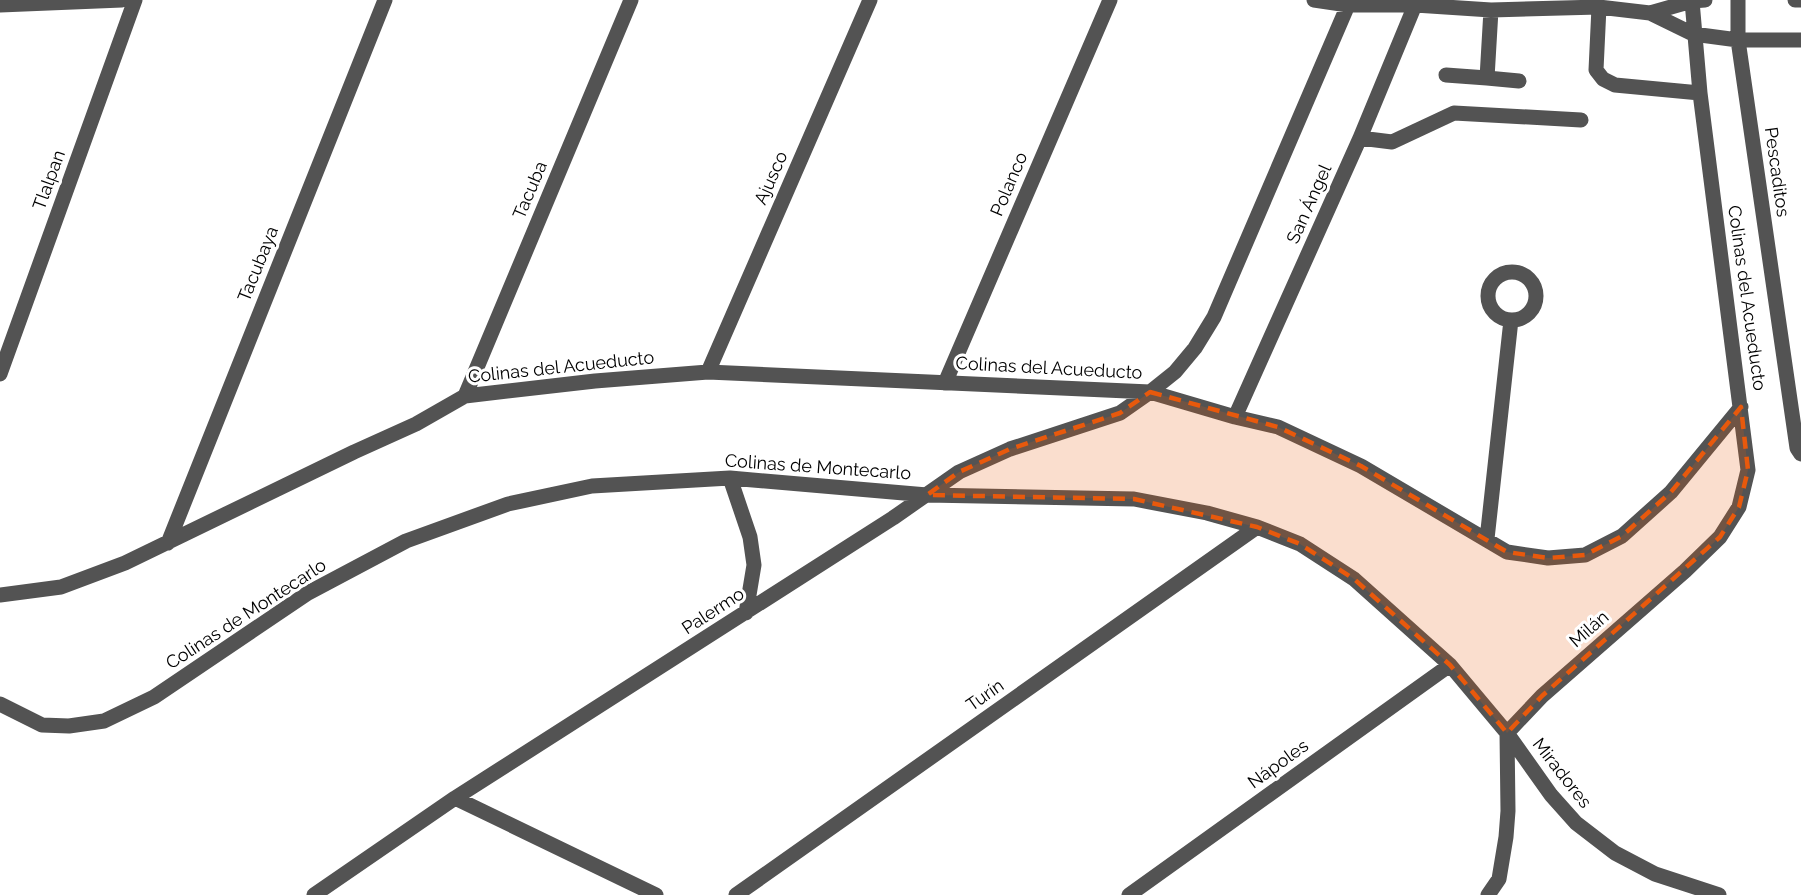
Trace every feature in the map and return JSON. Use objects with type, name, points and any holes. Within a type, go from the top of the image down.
[{"type":"street","points":[[0,5],[122,0]]},
{"type":"street","name":"Tlalpan","points":[[0,374],[135,0]]},
{"type":"street","name":"Tacubaya","points":[[168,543],[385,0]]},
{"type":"street","name":"Tacuba","points":[[465,396],[631,0]]},
{"type":"street","name":"Ajusco","points":[[708,372],[870,0]]},
{"type":"street","name":"Polanco","points":[[945,383],[1110,0]]},
{"type":"street","points":[[1314,0],[1491,10],[1599,7],[1650,13],[1693,34],[1738,40],[1801,40]]},
{"type":"street","name":"Pescaditos","points":[[1738,0],[1738,40],[1797,448],[1801,454]]},
{"type":"street","points":[[1795,0],[1801,0]]},
{"type":"street","points":[[1650,13],[1698,1]]},
{"type":"street","name":"Colinas del Acueducto","points":[[0,595],[60,587],[125,563],[344,456],[416,424],[465,396],[595,381],[708,372],[1150,392],[1278,427],[1361,466],[1507,552],[1548,558],[1585,555],[1622,536],[1671,492],[1742,407],[1693,34],[1698,1]]},
{"type":"street","points":[[1150,392],[1175,372],[1195,348],[1214,317],[1350,2]]},
{"type":"street","name":"San Ángel","points":[[1235,417],[1360,138],[1415,5]]},
{"type":"street","points":[[1599,7],[1596,70],[1603,79],[1615,85],[1700,93]]},
{"type":"street","points":[[1486,78],[1491,10]]},
{"type":"street","points":[[1446,75],[1519,81]]},
{"type":"street","points":[[1360,138],[1392,142],[1454,113],[1581,120]]},
{"type":"street","points":[[1487,539],[1511,320]]},
{"type":"street","name":"Palermo","points":[[314,895],[455,798],[746,613],[959,472],[1010,449],[1120,413],[1150,392]]},
{"type":"street","name":"Milán","points":[[1507,733],[1542,696],[1685,571],[1720,537],[1739,507],[1748,470],[1742,407]]},
{"type":"street","points":[[730,478],[750,537],[754,565],[746,613]]},
{"type":"street","name":"Colinas de Montecarlo","points":[[0,704],[42,725],[69,726],[104,721],[154,698],[308,593],[406,541],[508,504],[592,486],[730,478],[927,495],[1134,499],[1207,513],[1257,527],[1300,544],[1354,579],[1450,665],[1507,733]]},
{"type":"street","name":"Turín","points":[[736,895],[1257,527]]},
{"type":"street","name":"Nápoles","points":[[1129,895],[1450,665]]},
{"type":"street","points":[[1488,895],[1499,879],[1506,837],[1507,733]]},
{"type":"street","name":"Miradores","points":[[1507,733],[1551,795],[1576,823],[1615,853],[1655,874],[1719,895]]},
{"type":"street","points":[[455,798],[656,895]]},
{"type":"highlighted area","points":[[1150,392],[1278,427],[1361,466],[1507,552],[1548,558],[1585,555],[1622,536],[1671,492],[1741,407],[1748,470],[1739,507],[1720,537],[1542,696],[1507,733],[1450,665],[1354,579],[1300,544],[1257,527],[1134,499],[927,495],[959,472],[1010,449],[1120,413]]}]
